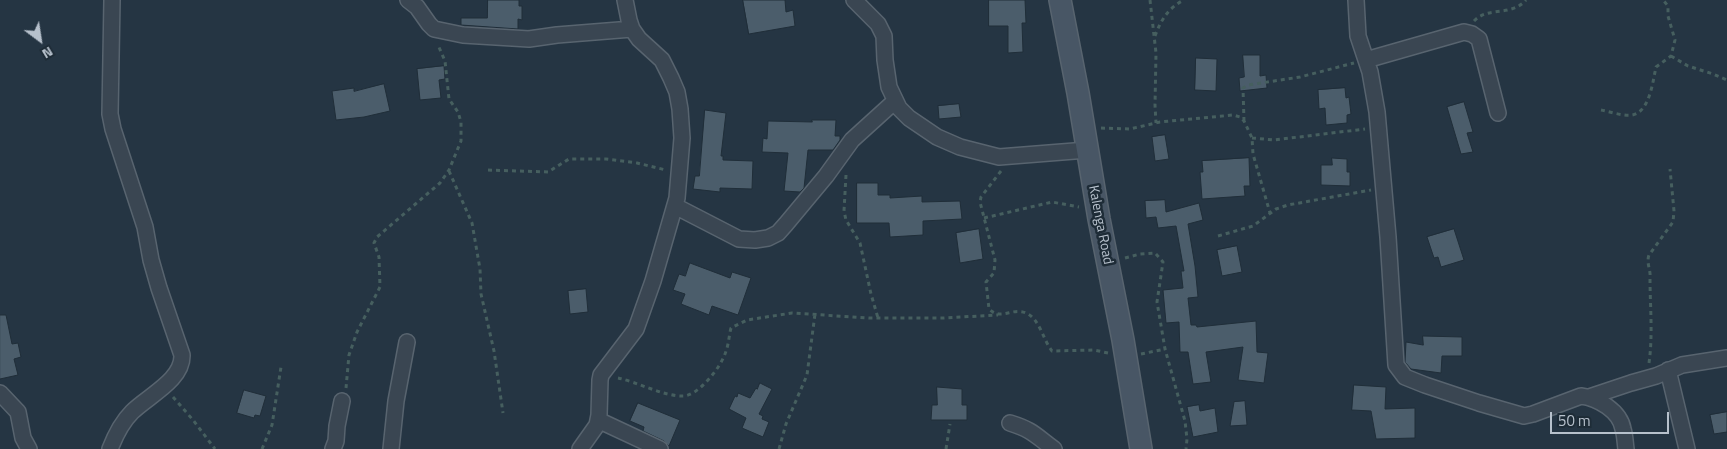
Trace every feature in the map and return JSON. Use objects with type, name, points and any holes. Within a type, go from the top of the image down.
[{"type":"main road","name":"Kalenga Road","points":[[1060,0],[1142,449]]},
{"type":"street","points":[[110,449],[116,435],[131,412],[171,379],[183,362],[159,288],[145,228],[113,129],[110,114],[112,0]]},
{"type":"street","points":[[408,0],[438,30],[463,34],[529,39],[632,29]]},
{"type":"street","points":[[580,449],[597,425],[601,374],[636,329],[653,281],[677,198],[682,138],[677,92],[662,60],[639,39],[632,29],[628,20],[625,0]]},
{"type":"street","points":[[854,0],[878,24],[884,36],[890,87],[899,108],[909,118],[937,138],[960,147],[999,157],[1087,150]]},
{"type":"street","points":[[1356,0],[1358,36],[1370,72],[1378,127],[1396,366],[1398,370],[1405,377],[1425,385],[1524,416],[1582,396],[1589,397],[1615,413],[1623,427],[1626,449]]},
{"type":"street","points":[[1366,60],[1464,32],[1472,34],[1479,39],[1498,113]]},
{"type":"street","points":[[675,206],[740,239],[755,240],[768,238],[778,233],[786,224],[826,176],[852,140],[895,101]]},
{"type":"street","points":[[391,449],[396,401],[407,342]]},
{"type":"street","points":[[1589,397],[1656,376],[1682,365],[1727,358]]},
{"type":"street","points":[[1668,370],[1686,449]]},
{"type":"street","points":[[0,394],[18,412],[23,438],[28,449]]},
{"type":"street","points":[[333,449],[342,401]]},
{"type":"street","points":[[598,420],[660,449]]},
{"type":"street","points":[[1010,423],[1031,430],[1054,449]]},
{"type":"path","points":[[1150,0],[1156,53],[1156,123]]},
{"type":"path","points":[[1154,37],[1168,11],[1175,4],[1184,0]]},
{"type":"path","points":[[1464,32],[1478,17],[1486,13],[1510,11],[1526,0]]},
{"type":"path","points":[[1601,110],[1633,115],[1646,104],[1652,91],[1656,67],[1672,56],[1675,40],[1668,16],[1668,6],[1663,0]]},
{"type":"path","points":[[342,401],[346,386],[349,355],[357,332],[380,287],[378,258],[374,243],[377,237],[440,184],[449,170],[461,142],[461,122],[458,112],[449,99],[445,61],[424,17]]},
{"type":"path","points":[[1672,56],[1688,66],[1727,80]]},
{"type":"path","points":[[1270,213],[1252,154],[1252,138],[1244,121],[1242,94],[1244,88],[1248,85],[1300,77],[1366,60]]},
{"type":"path","points":[[1083,127],[1130,129],[1156,123],[1233,115],[1240,117],[1244,121]]},
{"type":"path","points":[[1252,138],[1274,140],[1378,127]]},
{"type":"path","points":[[998,315],[994,314],[987,305],[986,282],[994,273],[995,260],[980,202],[981,197],[1012,157]]},
{"type":"path","points":[[488,170],[548,172],[569,159],[606,159],[637,163],[679,173]]},
{"type":"path","points":[[449,170],[472,223],[480,269],[482,294],[494,351],[503,413]]},
{"type":"path","points":[[1646,379],[1650,356],[1652,318],[1649,297],[1650,274],[1648,261],[1650,255],[1673,222],[1674,211],[1670,170]]},
{"type":"path","points":[[846,174],[844,211],[846,220],[860,243],[870,294],[878,318]]},
{"type":"path","points":[[1218,236],[1253,226],[1276,209],[1288,205],[1384,187]]},
{"type":"path","points":[[984,218],[1052,202],[1079,207],[1099,219]]},
{"type":"path","points":[[1107,262],[1150,252],[1155,253],[1163,262],[1157,302],[1165,349],[1185,422],[1186,449]]},
{"type":"path","points":[[601,374],[634,382],[666,393],[688,395],[694,393],[719,366],[726,352],[733,326],[746,320],[798,313],[878,318],[943,318],[998,315],[1016,312],[1026,313],[1037,324],[1052,351],[1094,350],[1126,357]]},
{"type":"path","points":[[779,449],[786,424],[807,375],[815,314]]},
{"type":"path","points":[[262,449],[272,425],[281,367]]},
{"type":"path","points":[[163,386],[193,420],[214,449]]},
{"type":"path","points":[[946,449],[950,424]]},
{"type":"building","points":[[488,0],[519,0],[519,6],[522,6],[522,20],[518,19],[518,29],[461,25],[461,18],[487,18]]},
{"type":"building","points":[[743,0],[785,0],[786,12],[793,10],[795,26],[749,34]]},
{"type":"building","points":[[989,0],[1025,0],[1026,23],[1022,23],[1023,52],[1008,53],[1008,26],[989,26]]},
{"type":"building","points":[[1243,55],[1260,55],[1260,76],[1266,75],[1267,88],[1240,91],[1239,78],[1244,77]]},
{"type":"building","points":[[1196,58],[1217,59],[1216,91],[1195,90]]},
{"type":"building","points":[[444,66],[445,79],[439,80],[441,98],[420,100],[417,69]]},
{"type":"building","points":[[384,84],[390,111],[364,117],[336,120],[332,91],[354,88],[354,91]]},
{"type":"building","points":[[1345,88],[1346,98],[1349,97],[1351,114],[1347,115],[1347,123],[1326,125],[1325,108],[1319,109],[1318,90]]},
{"type":"building","points":[[1464,102],[1473,132],[1467,133],[1473,152],[1461,154],[1447,107]]},
{"type":"building","points":[[959,104],[961,117],[939,119],[938,106]]},
{"type":"building","points":[[705,110],[726,113],[721,156],[723,156],[723,160],[753,161],[752,189],[720,188],[720,192],[693,189],[695,176],[699,176]]},
{"type":"building","points":[[812,120],[836,120],[835,136],[840,136],[840,140],[833,150],[808,150],[804,188],[800,192],[784,191],[788,153],[762,152],[763,138],[767,139],[768,121],[812,122]]},
{"type":"building","points":[[1165,135],[1169,159],[1155,161],[1152,137]]},
{"type":"building","points":[[1249,158],[1250,186],[1244,186],[1245,196],[1202,199],[1200,172],[1203,172],[1202,161]]},
{"type":"building","points":[[1332,158],[1347,159],[1347,172],[1350,172],[1350,186],[1321,185],[1321,165],[1332,165]]},
{"type":"building","points":[[857,183],[878,183],[878,195],[890,195],[890,198],[922,196],[922,202],[960,201],[962,219],[923,221],[923,235],[890,237],[889,223],[857,223]]},
{"type":"building","points":[[1165,200],[1166,212],[1199,203],[1203,220],[1188,224],[1198,297],[1188,298],[1191,325],[1196,325],[1197,327],[1256,321],[1257,352],[1268,353],[1264,383],[1238,380],[1243,347],[1206,352],[1211,382],[1193,384],[1188,352],[1180,352],[1179,322],[1166,323],[1163,290],[1183,288],[1181,271],[1184,271],[1176,226],[1158,228],[1156,217],[1146,218],[1145,201]]},
{"type":"building","points":[[979,229],[983,259],[960,263],[956,233]]},
{"type":"building","points":[[1454,229],[1464,260],[1441,267],[1438,257],[1434,258],[1427,237]]},
{"type":"building","points":[[1237,246],[1242,272],[1222,276],[1217,250]]},
{"type":"building","points":[[690,263],[730,278],[732,272],[751,278],[738,315],[712,306],[709,315],[681,304],[685,294],[673,290],[679,274],[685,276]]},
{"type":"building","points":[[586,289],[588,312],[570,314],[568,291]]},
{"type":"building","points":[[0,315],[6,315],[12,344],[18,343],[21,357],[14,359],[18,375],[0,379]]},
{"type":"building","points":[[1423,336],[1462,337],[1462,356],[1442,356],[1441,373],[1411,369],[1405,362],[1406,342],[1423,345]]},
{"type":"building","points":[[760,383],[772,389],[759,414],[763,416],[762,419],[769,422],[763,437],[742,428],[746,418],[729,409],[738,393],[750,398]]},
{"type":"building","points":[[1354,385],[1386,387],[1385,409],[1415,408],[1415,438],[1376,439],[1371,411],[1352,410]]},
{"type":"building","points":[[937,387],[962,389],[962,405],[967,405],[967,420],[931,420],[932,405],[937,405]]},
{"type":"building","points":[[244,390],[266,396],[260,416],[255,415],[254,418],[237,413]]},
{"type":"building","points":[[1245,401],[1247,425],[1230,426],[1234,402]]},
{"type":"building","points":[[638,403],[680,420],[669,446],[664,441],[643,431],[644,427],[630,421]]},
{"type":"building","points":[[1199,405],[1200,411],[1215,408],[1218,432],[1193,437],[1187,407]]},
{"type":"building","points":[[1727,412],[1727,432],[1714,434],[1710,415]]}]
